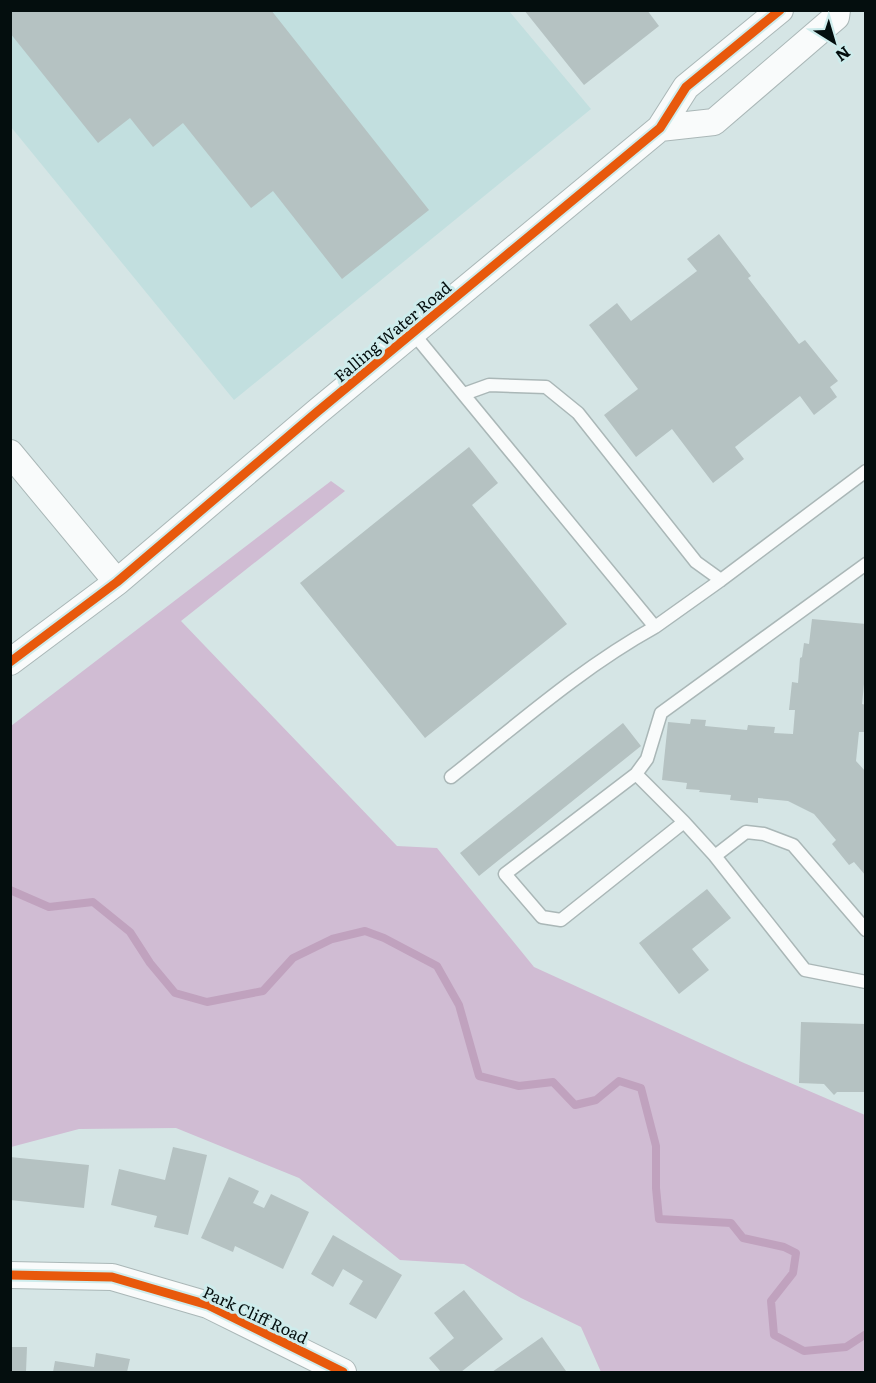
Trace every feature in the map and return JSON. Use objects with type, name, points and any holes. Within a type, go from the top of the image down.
[{"type":"street","name":"Falling Water Road","points":[[10,662],[117,582],[660,128],[686,87],[780,10]]},
{"type":"street","points":[[660,128],[714,122],[836,17],[837,10]]},
{"type":"street","points":[[10,453],[117,582]]},
{"type":"street","name":"Park Cliff Road","points":[[10,1275],[112,1277],[123,1280],[208,1305],[343,1372]]},
{"type":"lane","points":[[413,333],[654,627]]},
{"type":"lane","points":[[464,394],[489,385],[546,387],[578,413],[696,562],[721,580]]},
{"type":"lane","points":[[451,777],[581,674],[721,580],[866,471]]},
{"type":"lane","points":[[684,822],[561,920],[542,917],[505,874],[636,774],[646,759],[662,713],[866,564]]},
{"type":"lane","points":[[636,774],[715,856],[805,970],[866,982]]},
{"type":"lane","points":[[715,856],[746,832],[764,834],[793,845],[866,930]]},
{"type":"shaded area","points":[[10,11],[509,11],[591,109],[234,400],[11,127]]},
{"type":"shaded area","points":[[331,481],[345,491],[181,621],[397,846],[437,848],[534,967],[744,1063],[865,1115],[865,1372],[601,1372],[581,1327],[521,1298],[464,1264],[400,1260],[299,1178],[176,1128],[79,1129],[11,1147],[11,726]]},
{"type":"building","points":[[10,10],[271,10],[429,210],[342,279],[273,191],[251,208],[183,123],[153,147],[130,118],[98,143],[10,33]]},
{"type":"building","points":[[524,10],[647,10],[659,26],[584,85]]},
{"type":"building","points":[[719,234],[751,276],[748,278],[799,344],[805,340],[838,381],[830,387],[837,397],[814,415],[800,396],[735,447],[744,459],[713,483],[672,429],[636,457],[604,415],[638,389],[589,325],[617,303],[631,321],[697,271],[687,259]]},
{"type":"building","points":[[469,447],[498,483],[472,505],[567,624],[425,738],[300,583]]},
{"type":"building","points":[[812,619],[866,624],[866,664],[862,704],[866,705],[866,719],[864,732],[859,732],[856,761],[866,772],[866,876],[854,862],[849,865],[832,844],[836,840],[814,814],[788,801],[758,798],[758,803],[730,800],[731,795],[699,792],[700,790],[686,789],[687,783],[662,780],[668,722],[690,724],[691,719],[706,720],[705,726],[747,730],[748,725],[775,727],[774,733],[793,734],[795,710],[789,710],[792,682],[798,683],[800,658],[804,643],[809,644]]},
{"type":"building","points":[[623,723],[641,746],[479,876],[460,853]]},
{"type":"building","points":[[707,889],[731,918],[692,949],[709,970],[679,994],[639,943]]},
{"type":"building","points":[[801,1022],[866,1024],[866,1092],[837,1092],[834,1095],[824,1084],[799,1083]]},
{"type":"building","points":[[173,1147],[207,1155],[188,1235],[154,1227],[157,1216],[111,1205],[119,1169],[165,1180]]},
{"type":"building","points":[[10,1157],[89,1165],[84,1208],[10,1200]]},
{"type":"building","points":[[229,1177],[259,1191],[253,1203],[264,1208],[271,1194],[309,1212],[283,1269],[235,1246],[233,1252],[201,1238]]},
{"type":"building","points":[[333,1235],[402,1275],[376,1319],[349,1304],[363,1281],[343,1269],[333,1287],[311,1274]]},
{"type":"building","points":[[464,1290],[503,1339],[461,1372],[441,1372],[429,1358],[454,1338],[434,1313]]},
{"type":"building","points":[[542,1337],[565,1372],[492,1372]]},
{"type":"building","points":[[10,1347],[27,1347],[26,1372],[10,1372]]},
{"type":"building","points":[[96,1353],[130,1359],[127,1372],[53,1372],[55,1361],[94,1367]]},
{"type":"waterway","points":[[10,890],[49,907],[93,902],[130,932],[150,963],[175,993],[207,1002],[263,991],[293,958],[332,939],[365,931],[384,938],[437,966],[459,1005],[479,1076],[519,1086],[553,1082],[575,1105],[596,1100],[619,1081],[641,1088],[656,1146],[659,1219],[731,1223],[743,1238],[784,1247],[796,1253],[793,1273],[771,1301],[774,1335],[804,1351],[846,1347],[866,1334]]},
{"type":"cycle path","points":[[10,662],[117,582],[317,412],[660,128],[686,87],[780,10]]},
{"type":"cycle path","points":[[10,1275],[112,1277],[208,1305],[343,1372]]}]
